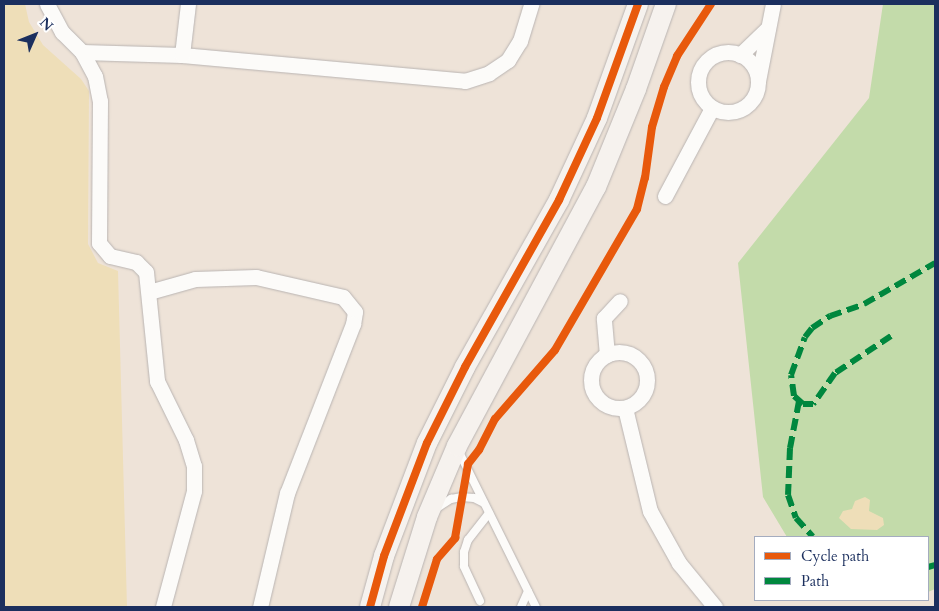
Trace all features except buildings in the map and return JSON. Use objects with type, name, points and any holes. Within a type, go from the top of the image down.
[{"type":"street","points":[[47,4],[62,32],[82,52],[95,76],[100,101],[99,243],[110,256],[141,266],[148,278],[157,381],[191,452],[195,480],[163,607]]},
{"type":"street","points":[[182,56],[188,4]]},
{"type":"street","points":[[82,52],[182,56],[473,80],[499,68],[515,51],[532,4]]},
{"type":"street","points":[[370,607],[390,537],[427,443],[464,367],[559,200],[600,109],[638,4]]},
{"type":"street","points":[[399,607],[427,517],[457,446],[596,187],[636,89],[666,4]]},
{"type":"street","points":[[758,83],[753,66],[740,55],[723,53],[714,56],[701,68],[698,85],[705,102],[712,108],[729,112],[746,106],[752,100],[758,83],[773,4]]},
{"type":"street","points":[[740,55],[769,27]]},
{"type":"street","points":[[664,196],[712,108]]},
{"type":"street","points":[[149,292],[195,279],[256,277],[343,298],[355,312],[354,324],[287,493],[260,607]]},
{"type":"street","points":[[606,355],[630,354],[646,371],[644,394],[625,408],[602,403],[592,390],[592,373],[606,355],[604,318],[620,301]]},
{"type":"street","points":[[625,408],[650,511],[679,563],[715,607]]},
{"type":"lane","points":[[457,446],[472,483],[485,504],[536,607]]},
{"type":"lane","points":[[427,517],[456,498],[474,498],[485,504]]},
{"type":"lane","points":[[480,601],[464,566],[464,552],[468,540],[489,513]]},
{"type":"lane","points":[[521,607],[528,591]]},
{"type":"green space","points":[[883,4],[935,4],[935,589],[929,592],[929,536],[786,536],[763,497],[738,263],[869,98]]},
{"type":"sand","points":[[4,4],[25,4],[29,22],[43,45],[81,79],[89,91],[88,244],[98,263],[118,271],[127,607],[4,607]]},
{"type":"sand","points":[[865,497],[870,500],[869,511],[883,518],[884,525],[877,530],[851,529],[839,518],[843,511],[852,509],[855,501]]},
{"type":"marked path","points":[[891,336],[835,373],[813,404],[803,404],[794,396],[791,375],[805,337],[812,328],[830,316],[864,304],[935,263]]},
{"type":"marked path","points":[[799,401],[790,448],[788,495],[796,518],[812,536]]},
{"type":"marked path","points":[[929,567],[935,565]]},
{"type":"cycle path","points":[[370,607],[384,556],[427,443],[465,367],[559,200],[597,118],[638,4]]},
{"type":"cycle path","points":[[422,607],[437,559],[455,538],[468,464],[479,450],[495,419],[555,350],[637,209],[645,178],[652,127],[664,87],[677,56],[711,4]]}]
